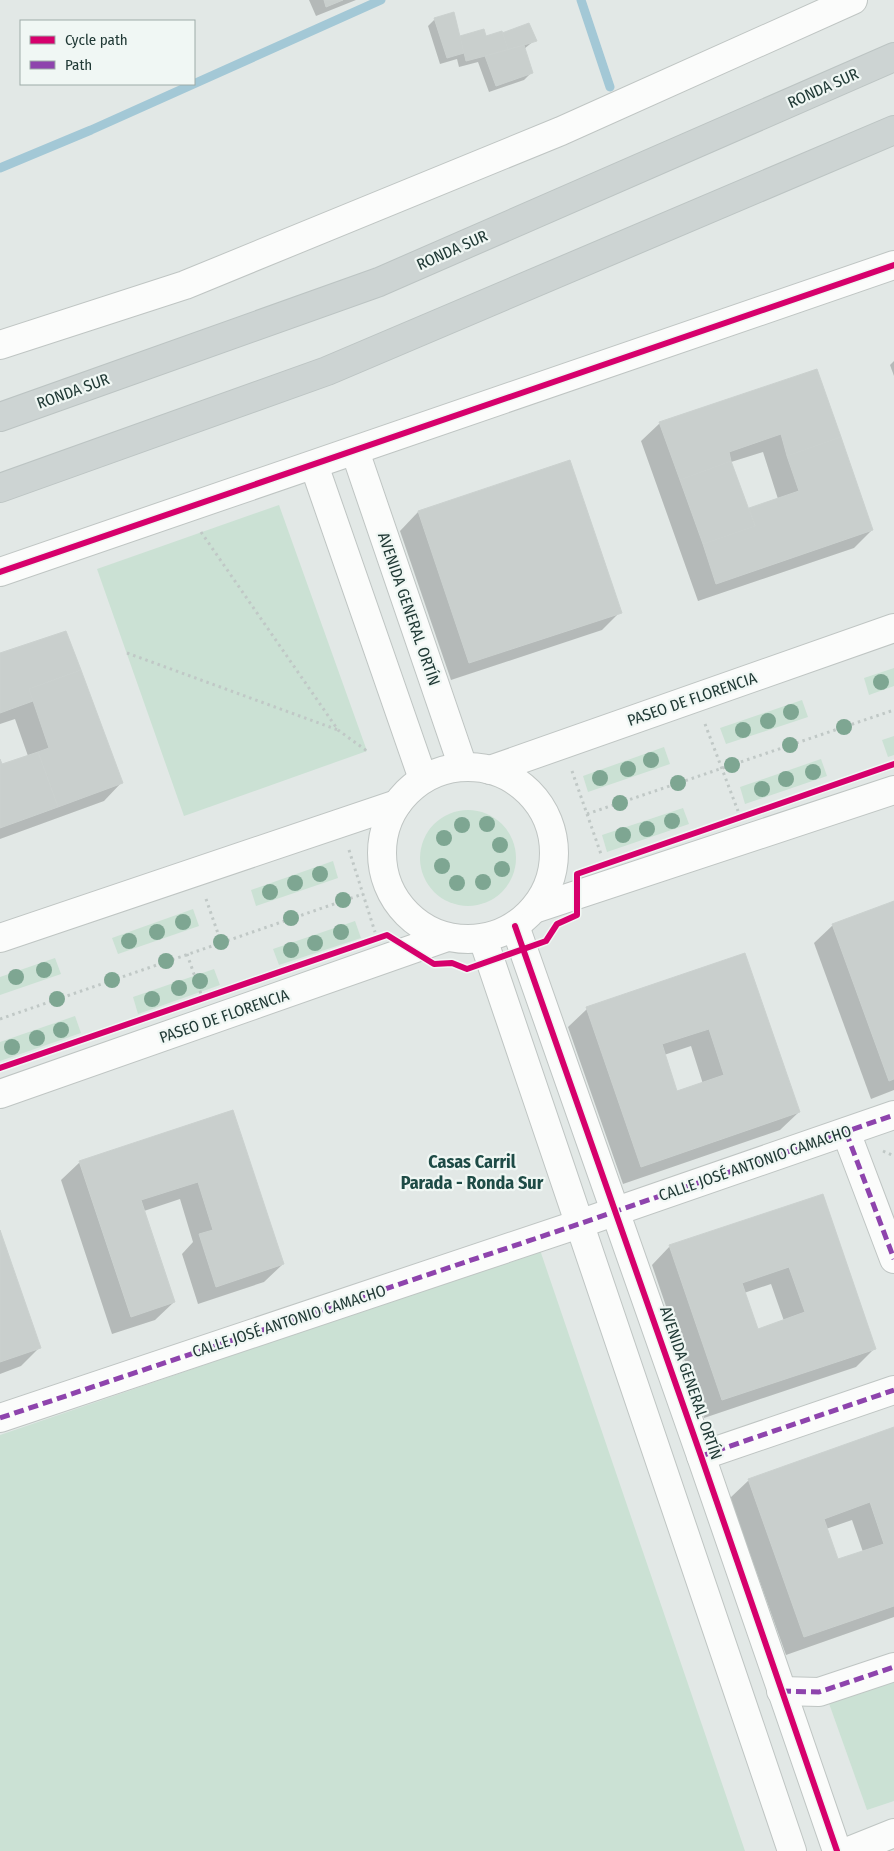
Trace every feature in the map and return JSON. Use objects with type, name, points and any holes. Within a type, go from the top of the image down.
[{"type":"main road","name":"RONDA SUR","points":[[0,417],[378,282],[894,57]]},
{"type":"main road","points":[[0,488],[327,371],[894,130]]},
{"type":"street","points":[[0,345],[185,285],[561,130],[853,0]]},
{"type":"street","points":[[0,572],[894,265]]},
{"type":"street","name":"AVENIDA GENERAL ORTÍN","points":[[355,451],[464,767]]},
{"type":"street","points":[[314,465],[423,779]]},
{"type":"street","name":"PASEO DE FLORENCIA","points":[[490,770],[894,628]]},
{"type":"street","points":[[464,767],[490,770],[508,776],[524,787],[538,801],[548,818],[553,836],[555,856],[552,875],[545,893],[525,918],[506,932],[483,939],[447,937],[430,931],[414,921],[400,908],[391,892],[384,875],[382,847],[388,820],[397,804],[423,779],[443,770],[464,767]]},
{"type":"street","points":[[525,918],[894,790]]},
{"type":"street","points":[[0,938],[397,804]]},
{"type":"street","name":"AVENIDA GENERAL ORTÍN","points":[[525,918],[616,1211],[837,1851]]},
{"type":"street","name":"PASEO DE FLORENCIA","points":[[0,1094],[447,937]]},
{"type":"street","points":[[483,939],[792,1851]]},
{"type":"street","name":"CALLE JOSÉ ANTONIO CAMACHO","points":[[0,1418],[579,1224],[894,1115]]},
{"type":"street","points":[[846,1132],[894,1259]]},
{"type":"street","points":[[702,1456],[894,1390]]},
{"type":"street","points":[[781,1690],[819,1692],[894,1667]]},
{"type":"street","points":[[849,1851],[894,1833]]},
{"type":"path","points":[[201,532],[338,730]]},
{"type":"path","points":[[127,654],[338,730],[367,751]]},
{"type":"path","points":[[587,814],[894,710]]},
{"type":"path","points":[[704,722],[740,817]]},
{"type":"path","points":[[571,768],[604,864]]},
{"type":"path","points":[[348,846],[378,938],[368,941]]},
{"type":"path","points":[[0,1019],[363,894]]},
{"type":"path","points":[[204,896],[221,942]]},
{"type":"path","points":[[187,954],[202,998]]},
{"type":"path","points":[[193,1001],[211,995]]},
{"type":"green space","points":[[279,505],[367,751],[184,816],[97,569]]},
{"type":"green space","points":[[894,668],[894,686],[869,695],[864,678]]},
{"type":"green space","points":[[802,700],[808,717],[726,744],[720,728]]},
{"type":"green space","points":[[894,736],[894,755],[888,757],[882,740]]},
{"type":"green space","points":[[664,747],[670,764],[588,792],[583,776]]},
{"type":"green space","points":[[821,759],[827,776],[745,804],[740,787]]},
{"type":"green space","points":[[683,808],[689,824],[607,852],[602,835]]},
{"type":"green space","points":[[468,810],[486,814],[502,824],[512,840],[516,858],[512,876],[502,892],[486,902],[468,906],[450,902],[434,892],[424,876],[420,858],[424,840],[434,824],[450,814]]},
{"type":"green space","points":[[333,861],[338,878],[256,906],[251,890]]},
{"type":"green space","points":[[193,909],[199,926],[118,954],[112,938]]},
{"type":"green space","points":[[355,921],[361,938],[279,965],[273,949]]},
{"type":"green space","points":[[55,958],[61,974],[0,995],[0,977]]},
{"type":"green space","points":[[214,969],[220,985],[138,1014],[133,997]]},
{"type":"green space","points":[[75,1016],[81,1033],[0,1061],[0,1042]]},
{"type":"green space","points":[[540,1250],[745,1851],[0,1851],[0,1435]]},
{"type":"green space","points":[[894,1670],[894,1801],[867,1810],[826,1695]]},
{"type":"building","points":[[324,0],[343,0],[326,7]]},
{"type":"building","points":[[454,12],[464,53],[447,58],[434,18]]},
{"type":"building","points":[[529,23],[537,41],[508,50],[502,33]]},
{"type":"building","points":[[484,29],[486,36],[502,31],[508,50],[466,61],[460,36]]},
{"type":"building","points":[[524,45],[533,73],[496,86],[485,56]]},
{"type":"building","points":[[817,369],[841,437],[787,456],[781,434],[729,452],[731,461],[680,480],[659,422]]},
{"type":"building","points":[[841,437],[873,530],[716,584],[703,544],[755,526],[749,508],[799,491],[787,456]]},
{"type":"building","points":[[570,460],[622,613],[469,663],[418,511]]},
{"type":"building","points":[[731,461],[755,526],[703,544],[680,480]]},
{"type":"building","points":[[66,631],[81,670],[29,689],[33,701],[0,713],[0,653]]},
{"type":"building","points":[[81,670],[123,783],[58,807],[38,752],[49,748],[29,689]]},
{"type":"building","points":[[38,752],[58,807],[0,828],[0,759],[2,764]]},
{"type":"building","points":[[894,901],[894,1079],[889,1081],[832,924]]},
{"type":"building","points":[[745,953],[800,1112],[641,1167],[586,1007]],"holes":[[[709,1029],[724,1075],[677,1091],[662,1044]]]},
{"type":"building","points":[[233,1110],[284,1264],[216,1287],[199,1234],[213,1230],[198,1182],[141,1200],[175,1302],[131,1317],[79,1161]]},
{"type":"building","points":[[823,1194],[876,1349],[722,1400],[669,1245]],"holes":[[[789,1267],[805,1312],[758,1329],[742,1283]]]},
{"type":"building","points":[[0,1230],[41,1348],[0,1362]]},
{"type":"building","points":[[894,1427],[894,1606],[804,1637],[748,1479]],"holes":[[[870,1502],[884,1544],[838,1559],[824,1519]]]},
{"type":"waterway","points":[[195,83],[381,0]]},
{"type":"waterway","points":[[581,0],[610,87]]},
{"type":"waterway","points":[[0,168],[191,85]]},
{"type":"marked path","points":[[0,1418],[579,1224],[894,1115]]},
{"type":"marked path","points":[[846,1132],[894,1259]]},
{"type":"marked path","points":[[701,1456],[894,1390]]},
{"type":"marked path","points":[[781,1691],[819,1692],[894,1667]]},
{"type":"cycle path","points":[[0,572],[894,265]]},
{"type":"cycle path","points":[[0,1068],[387,935],[434,964],[452,963],[467,969],[546,941],[557,924],[577,915],[577,874],[894,764]]},
{"type":"cycle path","points":[[515,926],[837,1851]]},
{"type":"district","name":"Casas Carril Parada - Ronda Sur","points":[[472,1172]]}]
